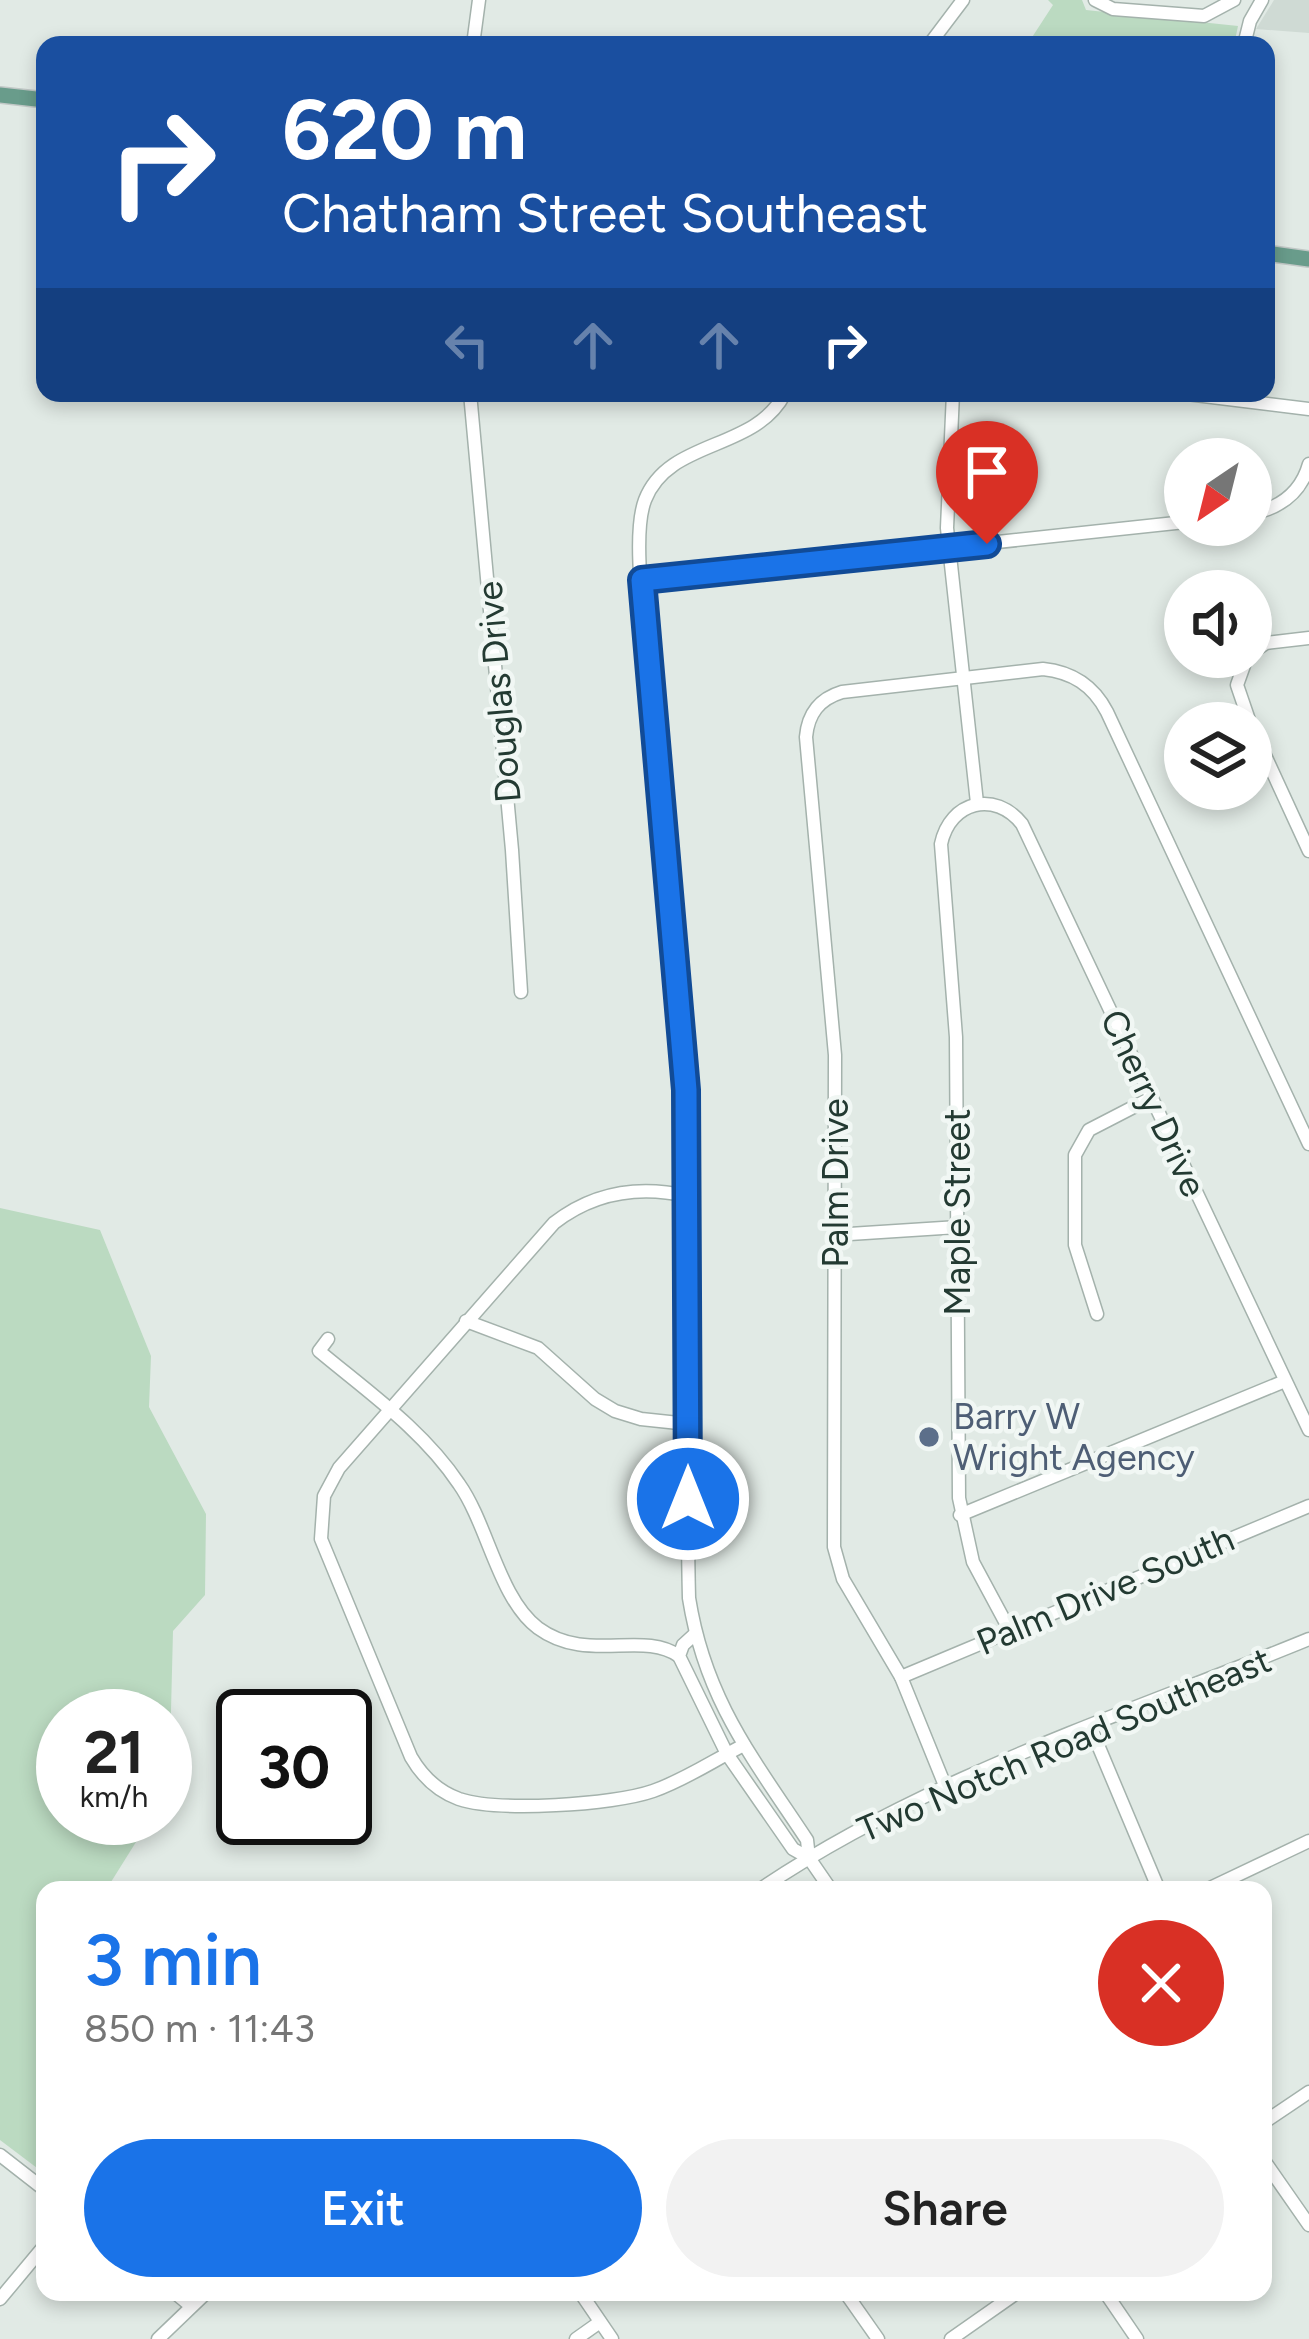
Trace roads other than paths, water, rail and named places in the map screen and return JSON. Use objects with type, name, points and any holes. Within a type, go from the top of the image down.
[{"type":"main road","points":[[0,94],[36,99]]},
{"type":"main road","points":[[1275,255],[1309,259]]},
{"type":"street","points":[[474,36],[479,0]]},
{"type":"street","points":[[936,36],[963,0]]},
{"type":"street","points":[[1095,0],[1113,9],[1204,16],[1234,0]]},
{"type":"street","points":[[1246,36],[1262,0]]},
{"type":"street","name":"Douglas Drive","points":[[471,402],[521,992]]},
{"type":"street","points":[[778,402],[759,425],[677,462],[655,482],[641,517],[642,580],[682,1010],[689,1598],[714,1694],[807,1840],[809,1858]]},
{"type":"street","points":[[952,402],[947,456],[949,548],[977,803]]},
{"type":"street","points":[[1252,402],[1309,409]]},
{"type":"street","points":[[1272,506],[1286,500],[1305,478],[1309,464]]},
{"type":"street","points":[[642,580],[1164,524]]},
{"type":"street","points":[[1272,643],[1309,638]]},
{"type":"street","points":[[963,679],[1049,670],[1076,678],[1097,696],[1309,1144]]},
{"type":"street","name":"Palm Drive","points":[[946,1788],[901,1677],[843,1579],[834,1547],[835,1055],[807,727],[817,706],[835,694],[963,679]]},
{"type":"street","points":[[1272,771],[1309,851]]},
{"type":"street","name":"Cherry Drive","points":[[977,803],[1000,806],[1022,824],[1309,1430]]},
{"type":"street","name":"Maple Street","points":[[977,803],[952,817],[940,844],[956,1037],[960,1515],[980,1579],[1009,1629]]},
{"type":"street","points":[[1097,1314],[1075,1245],[1077,1148],[1095,1125],[1150,1098]]},
{"type":"street","points":[[687,1196],[633,1190],[583,1203],[545,1232],[389,1409],[328,1486],[320,1517],[321,1539],[411,1757],[430,1781],[456,1798],[484,1804],[614,1800],[661,1789],[744,1744]]},
{"type":"street","points":[[834,1235],[958,1227]]},
{"type":"street","points":[[466,1321],[538,1348],[615,1411],[688,1424]]},
{"type":"street","points":[[328,1340],[319,1352],[435,1452],[458,1482],[478,1515],[514,1599],[533,1624],[572,1645],[660,1648],[680,1656]]},
{"type":"street","points":[[960,1515],[1286,1381]]},
{"type":"street","name":"Palm Drive South","points":[[901,1677],[1309,1505]]},
{"type":"street","points":[[695,1634],[683,1645],[680,1656],[705,1716],[793,1849],[809,1858],[825,1881]]},
{"type":"street","name":"Two Notch Road Southeast","points":[[773,1881],[946,1788],[1309,1639]]},
{"type":"street","points":[[1090,1726],[1155,1881]]},
{"type":"street","points":[[1225,1881],[1309,1841]]},
{"type":"street","points":[[1272,2117],[1309,2092]]},
{"type":"street","points":[[0,2156],[36,2183]]},
{"type":"street","points":[[1272,2172],[1309,2225]]},
{"type":"street","points":[[0,2299],[36,2256]]},
{"type":"street","points":[[185,2301],[191,2306]]},
{"type":"street","points":[[158,2339],[197,2301]]},
{"type":"street","points":[[586,2301],[612,2339]]},
{"type":"street","points":[[851,2301],[878,2339]]},
{"type":"street","points":[[951,2339],[1005,2301]]},
{"type":"street","points":[[1111,2301],[1137,2339]]},
{"type":"street","points":[[576,2339],[600,2322]]},
{"type":"place","name":"Barry W Wright Agency","points":[[929,1437]]}]
